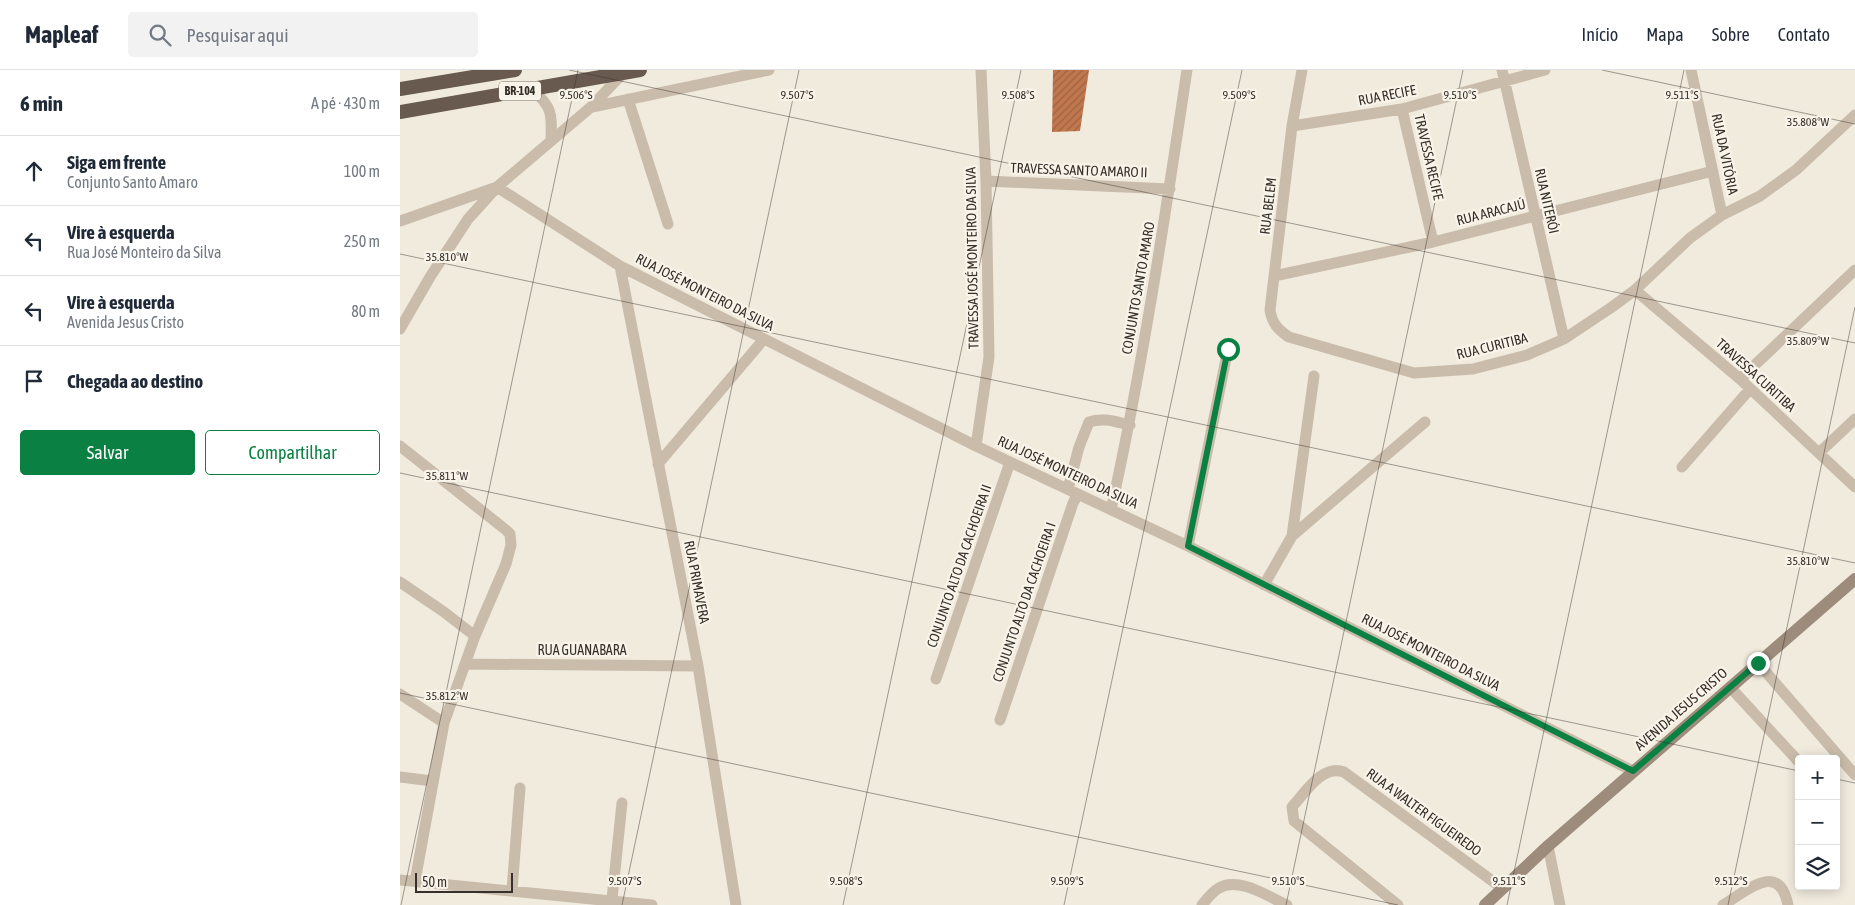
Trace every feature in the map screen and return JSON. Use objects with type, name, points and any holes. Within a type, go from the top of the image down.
[{"type":"highway","name":"BR-104","points":[[400,89],[515,70]]},
{"type":"highway","name":"BR-104","points":[[400,112],[640,70]]},
{"type":"main road","name":"AVENIDA JESUS CRISTO","points":[[1484,905],[1633,771],[1855,579]]},
{"type":"street","points":[[591,107],[769,70]]},
{"type":"street","name":"TRAVESSA JOSÉ MONTEIRO DA SILVA","points":[[976,446],[988,358],[986,182],[981,70]]},
{"type":"street","name":"CONJUNTO SANTO AMARO","points":[[1111,510],[1130,425],[1170,189],[1187,70]]},
{"type":"street","name":"RUA BELEM","points":[[1290,337],[1282,332],[1272,320],[1270,310],[1292,126],[1302,70]]},
{"type":"street","name":"RUA RECIFE","points":[[1292,126],[1402,109],[1504,75],[1545,70]]},
{"type":"street","name":"RUA DA VITÓRIA","points":[[1691,70],[1722,215]]},
{"type":"street","points":[[400,329],[430,277],[468,219],[497,187],[551,139],[591,107],[624,72]]},
{"type":"street","name":"RUA NITERÓI","points":[[1504,75],[1564,339]]},
{"type":"street","points":[[532,89],[546,101],[550,110],[551,139]]},
{"type":"street","points":[[628,99],[668,224]]},
{"type":"street","name":"TRAVESSA RECIFE","points":[[1402,109],[1433,242]]},
{"type":"street","name":"RUA CURITIBA","points":[[1290,337],[1414,374],[1472,369],[1527,355],[1564,339],[1635,290],[1668,257],[1722,215],[1760,196],[1782,181],[1855,115]]},
{"type":"street","name":"RUA ARACAJÚ","points":[[1274,276],[1433,242],[1713,171]]},
{"type":"street","name":"TRAVESSA SANTO AMARO II","points":[[986,182],[1170,189]]},
{"type":"street","points":[[400,221],[497,187]]},
{"type":"street","name":"RUA JOSÉ MONTEIRO DA SILVA","points":[[497,187],[620,266],[976,446],[1188,546],[1633,771]]},
{"type":"street","name":"RUA PRIMAVERA","points":[[620,266],[698,666],[736,905]]},
{"type":"street","points":[[1740,379],[1855,270]]},
{"type":"street","name":"TRAVESSA CURITIBA","points":[[1635,290],[1740,379],[1820,452],[1855,487]]},
{"type":"street","points":[[658,464],[764,339]]},
{"type":"street","points":[[1188,546],[1228,349]]},
{"type":"street","points":[[1292,536],[1314,376]]},
{"type":"street","points":[[1682,467],[1750,389]]},
{"type":"street","name":"CONJUNTO ALTO DA CACHOEIRA I","points":[[1000,720],[1073,503],[1079,447],[1089,422],[1097,419],[1130,425]]},
{"type":"street","points":[[1820,452],[1855,419]]},
{"type":"street","points":[[1264,585],[1292,536],[1426,422]]},
{"type":"street","points":[[400,446],[506,530],[511,539],[508,557],[475,636],[444,723],[415,881]]},
{"type":"street","name":"CONJUNTO ALTO DA CACHOEIRA II","points":[[936,679],[1010,462]]},
{"type":"street","points":[[400,582],[475,636]]},
{"type":"street","points":[[1758,663],[1855,775]]},
{"type":"street","name":"RUA GUANABARA","points":[[466,664],[698,666]]},
{"type":"street","points":[[1730,687],[1795,758]]},
{"type":"street","points":[[400,694],[444,723]]},
{"type":"street","name":"RUA A WALTER FIGUEIREDO","points":[[1398,905],[1294,821],[1292,807],[1325,772],[1335,769],[1344,772],[1502,888]]},
{"type":"street","points":[[400,777],[432,781]]},
{"type":"street","points":[[512,890],[520,788]]},
{"type":"street","points":[[612,899],[622,803]]},
{"type":"street","points":[[1548,846],[1560,905]]},
{"type":"street","points":[[400,880],[512,890],[574,900],[612,899],[652,905]]},
{"type":"street","points":[[1723,905],[1764,881],[1773,881],[1782,886],[1788,905]]},
{"type":"street","points":[[1202,905],[1218,888],[1232,885],[1254,889],[1286,905]]},
{"type":"building","points":[[1053,70],[1089,70],[1080,131],[1052,132]]},
{"type":"route","points":[[1228,349],[1188,546],[1633,771],[1758,663]]}]
